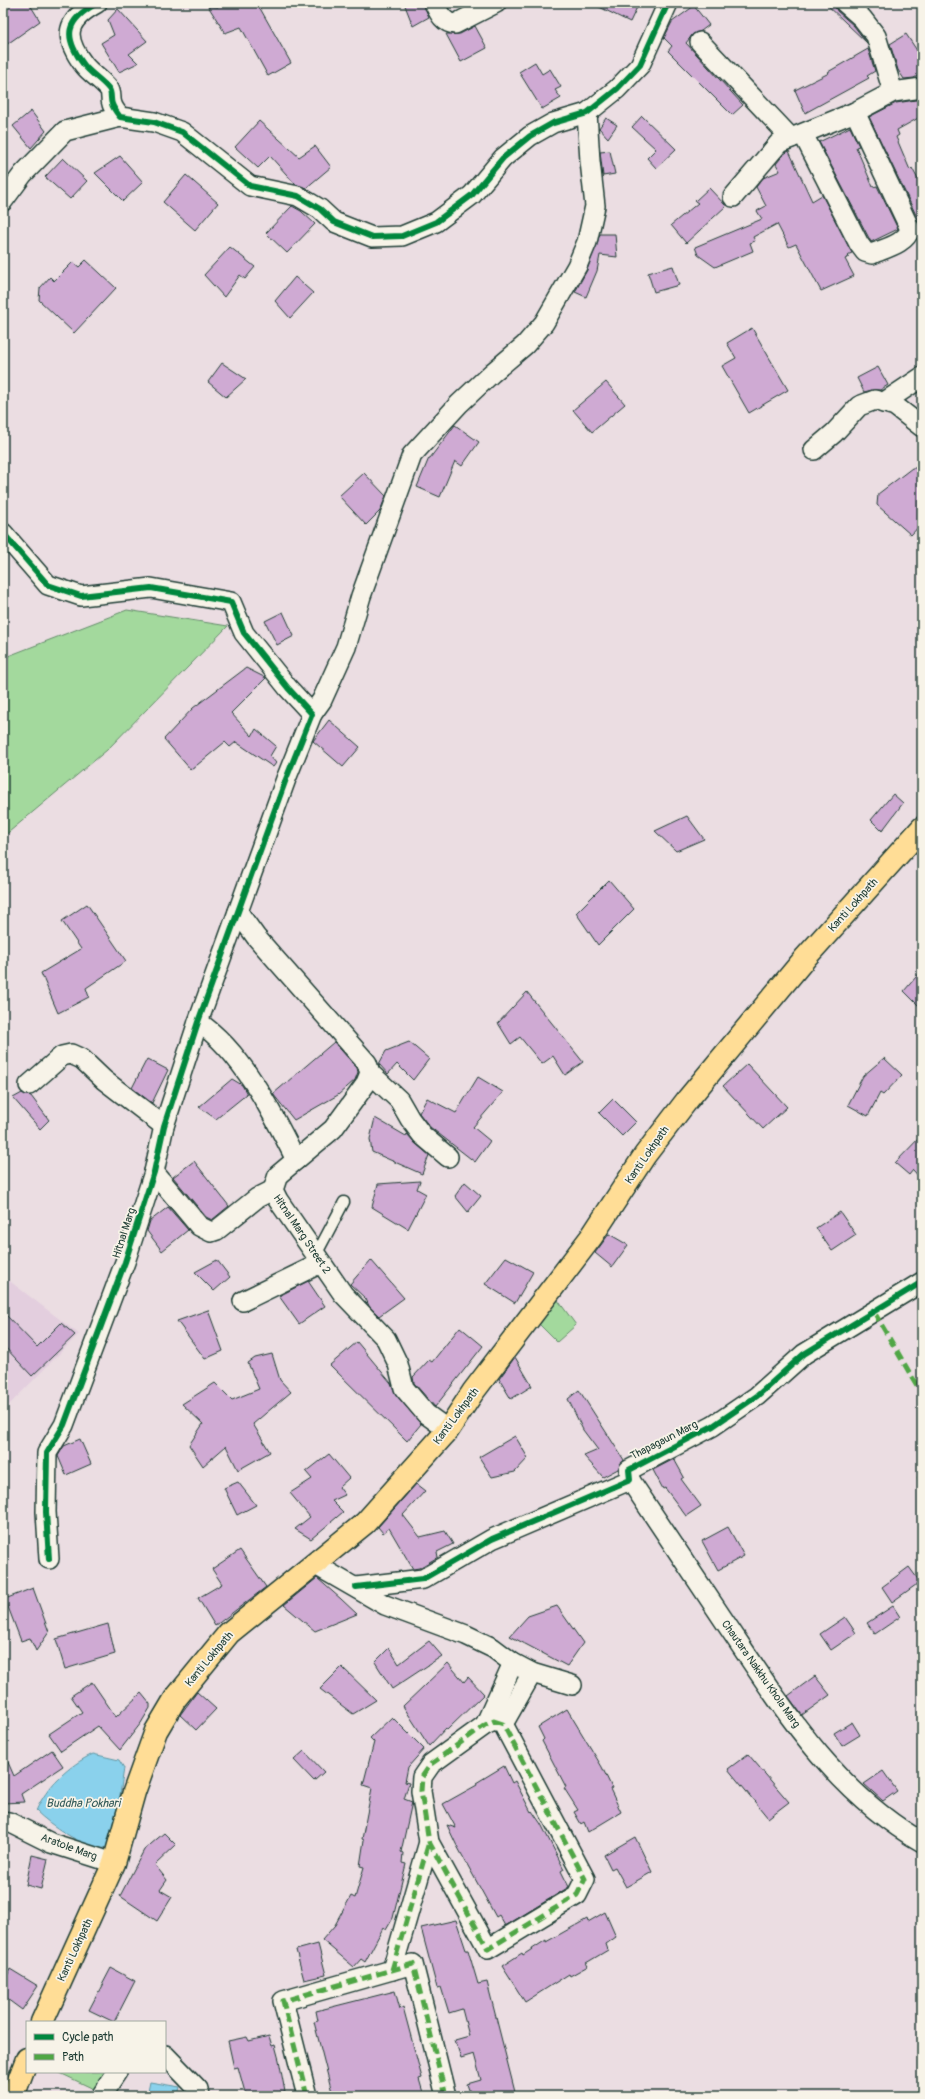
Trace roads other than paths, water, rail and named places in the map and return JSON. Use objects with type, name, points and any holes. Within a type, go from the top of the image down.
[{"type":"main road","name":"Kanti Lokhpath","points":[[42,2021],[114,1863],[134,1792],[156,1731],[175,1699],[230,1633],[365,1523],[448,1430],[473,1392],[592,1236],[645,1155],[688,1099],[806,957],[922,828]]},
{"type":"main road","points":[[13,2096],[26,2062]]},
{"type":"street","points":[[97,3],[82,11],[71,25],[69,34],[72,44],[84,64],[110,90],[112,105],[120,117]]},
{"type":"street","points":[[434,3],[442,18],[449,23],[455,24],[496,3]]},
{"type":"street","points":[[3,201],[23,174],[65,131],[120,117],[154,122],[182,132],[250,186],[298,196],[320,209],[334,222],[372,237],[402,236],[436,222],[472,195],[503,158],[530,136],[554,123],[587,113],[617,89],[640,65],[668,3]]},
{"type":"street","points":[[845,3],[866,23],[876,36],[893,92]]},
{"type":"street","points":[[700,42],[797,136],[859,244],[865,252],[872,254],[901,241],[908,236],[910,229],[855,112]]},
{"type":"street","points":[[733,197],[779,143],[855,112],[893,92],[922,88]]},
{"type":"street","name":"Hitnal Marg","points":[[49,1559],[46,1512],[47,1453],[64,1425],[125,1262],[154,1172],[164,1126],[198,1022],[286,779],[312,714],[322,700],[346,647],[361,596],[412,455],[459,404],[525,345],[544,323],[577,266],[587,242],[595,206],[587,113]]},
{"type":"street","points":[[883,403],[922,377]]},
{"type":"street","points":[[814,450],[834,433],[859,406],[875,400],[895,406],[922,427]]},
{"type":"street","points":[[3,533],[48,585],[81,596],[151,588],[230,602],[244,633],[288,688],[312,714]]},
{"type":"street","points":[[238,912],[256,937],[367,1063],[370,1073],[399,1100],[410,1119],[422,1135],[448,1157]]},
{"type":"street","points":[[198,1022],[212,1031],[249,1075],[277,1122],[296,1160]]},
{"type":"street","points":[[29,1085],[62,1056],[71,1054],[82,1058],[104,1080],[164,1126]]},
{"type":"street","name":"Hitnal Marg Street 2","points":[[370,1073],[365,1085],[333,1129],[278,1175],[273,1190],[278,1200],[343,1294],[386,1339],[398,1364],[404,1388],[426,1414],[448,1430]]},
{"type":"street","points":[[154,1172],[199,1226],[212,1232],[217,1230],[257,1198],[273,1190]]},
{"type":"street","points":[[243,1301],[319,1259]]},
{"type":"street","name":"Thapagaun Marg","points":[[630,1480],[629,1470],[713,1426],[757,1396],[804,1354],[922,1282]]},
{"type":"street","points":[[356,1587],[423,1580],[492,1539],[630,1480]]},
{"type":"street","name":"Chautara Nakkhu Khola Marg","points":[[630,1480],[749,1658],[816,1753],[857,1794],[897,1826],[922,1842]]},
{"type":"street","points":[[314,1564],[386,1605],[466,1635],[493,1648],[513,1663],[532,1673],[572,1685]]},
{"type":"street","points":[[513,1663],[494,1725],[586,1879],[577,1895],[488,1949],[429,1842],[421,1791],[422,1777],[431,1764],[494,1725],[532,1673]]},
{"type":"street","name":"Aratole Marg","points":[[3,1821],[9,1822],[51,1843],[114,1863]]},
{"type":"street","points":[[392,1970],[429,1842]]},
{"type":"street","points":[[307,2096],[283,2001],[413,1964],[446,2096]]},
{"type":"street","points":[[166,2056],[198,2089],[199,2096]]},
{"type":"street","points":[[101,2096],[116,2073]]},
{"type":"lane","points":[[319,1259],[344,1202]]},
{"type":"water","name":"Buddha Pokhari","points":[[93,1754],[119,1760],[124,1768],[119,1802],[108,1846],[100,1850],[66,1834],[36,1811],[40,1802],[59,1778],[75,1764]]},
{"type":"water","points":[[150,2082],[180,2087],[178,2096],[147,2096]]}]
